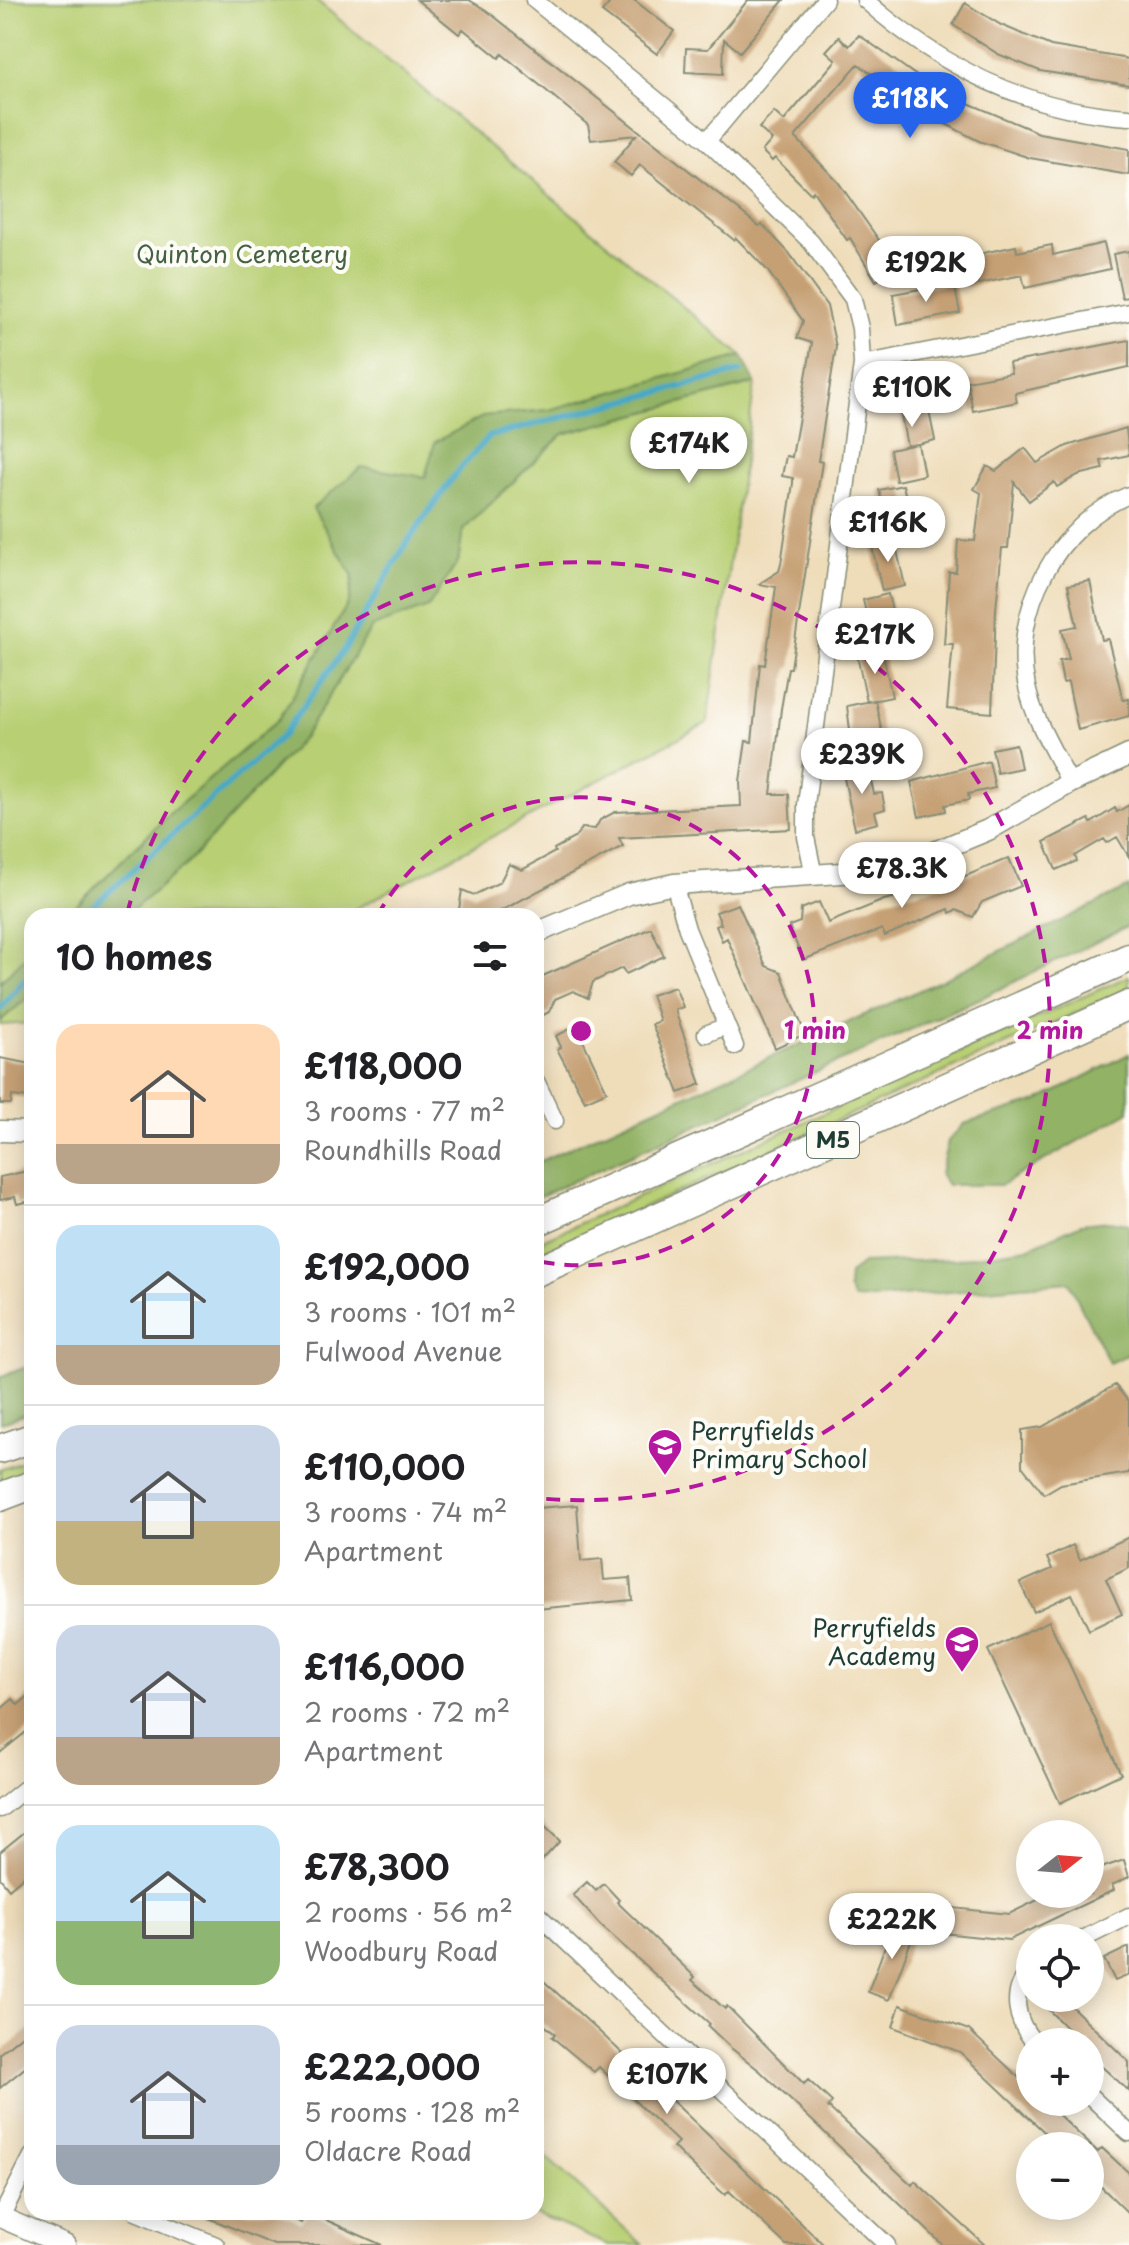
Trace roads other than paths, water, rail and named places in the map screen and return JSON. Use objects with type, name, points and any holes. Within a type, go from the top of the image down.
[{"type":"highway","name":"M5","points":[[544,1218],[1129,958]]},
{"type":"highway","name":"M5","points":[[544,1268],[1129,1005]]},
{"type":"highway","points":[[0,1449],[24,1441]]},
{"type":"highway","points":[[0,1497],[24,1488]]},
{"type":"street","points":[[707,141],[825,0]]},
{"type":"street","points":[[865,0],[935,55],[1005,91],[1056,107],[1129,117]]},
{"type":"street","points":[[540,2],[707,141],[811,242],[853,299],[862,364],[806,805],[806,837],[814,876]]},
{"type":"street","points":[[862,364],[1129,312]]},
{"type":"street","points":[[1070,783],[1027,692],[1023,652],[1031,602],[1063,544],[1095,513],[1129,495]]},
{"type":"street","points":[[544,930],[629,894],[674,884],[857,872],[950,848],[1129,755]]},
{"type":"street","points":[[674,884],[687,929],[735,1046]]},
{"type":"street","points":[[706,1034],[726,1026]]},
{"type":"street","points":[[544,1108],[555,1121]]},
{"type":"street","points":[[0,1131],[24,1132]]},
{"type":"street","points":[[0,1809],[24,1790]]},
{"type":"street","points":[[1104,1928],[1129,1916]]},
{"type":"street","points":[[544,1921],[887,2245]]},
{"type":"street","points":[[1104,2109],[1129,2133]]},
{"type":"street","points":[[24,2175],[0,2217],[65,2245]]},
{"type":"street","points":[[155,2220],[216,2245]]},
{"type":"waterway","points":[[91,908],[283,735],[344,650],[406,544],[457,472],[490,436],[741,371]]},
{"type":"waterway","points":[[0,1009],[24,980]]},
{"type":"place","name":"Perryfields Primary School","points":[[665,1477]]},
{"type":"place","name":"Perryfields Academy","points":[[962,1674]]},
{"type":"park label","name":"Quinton Cemetery","points":[[242,255]]}]
